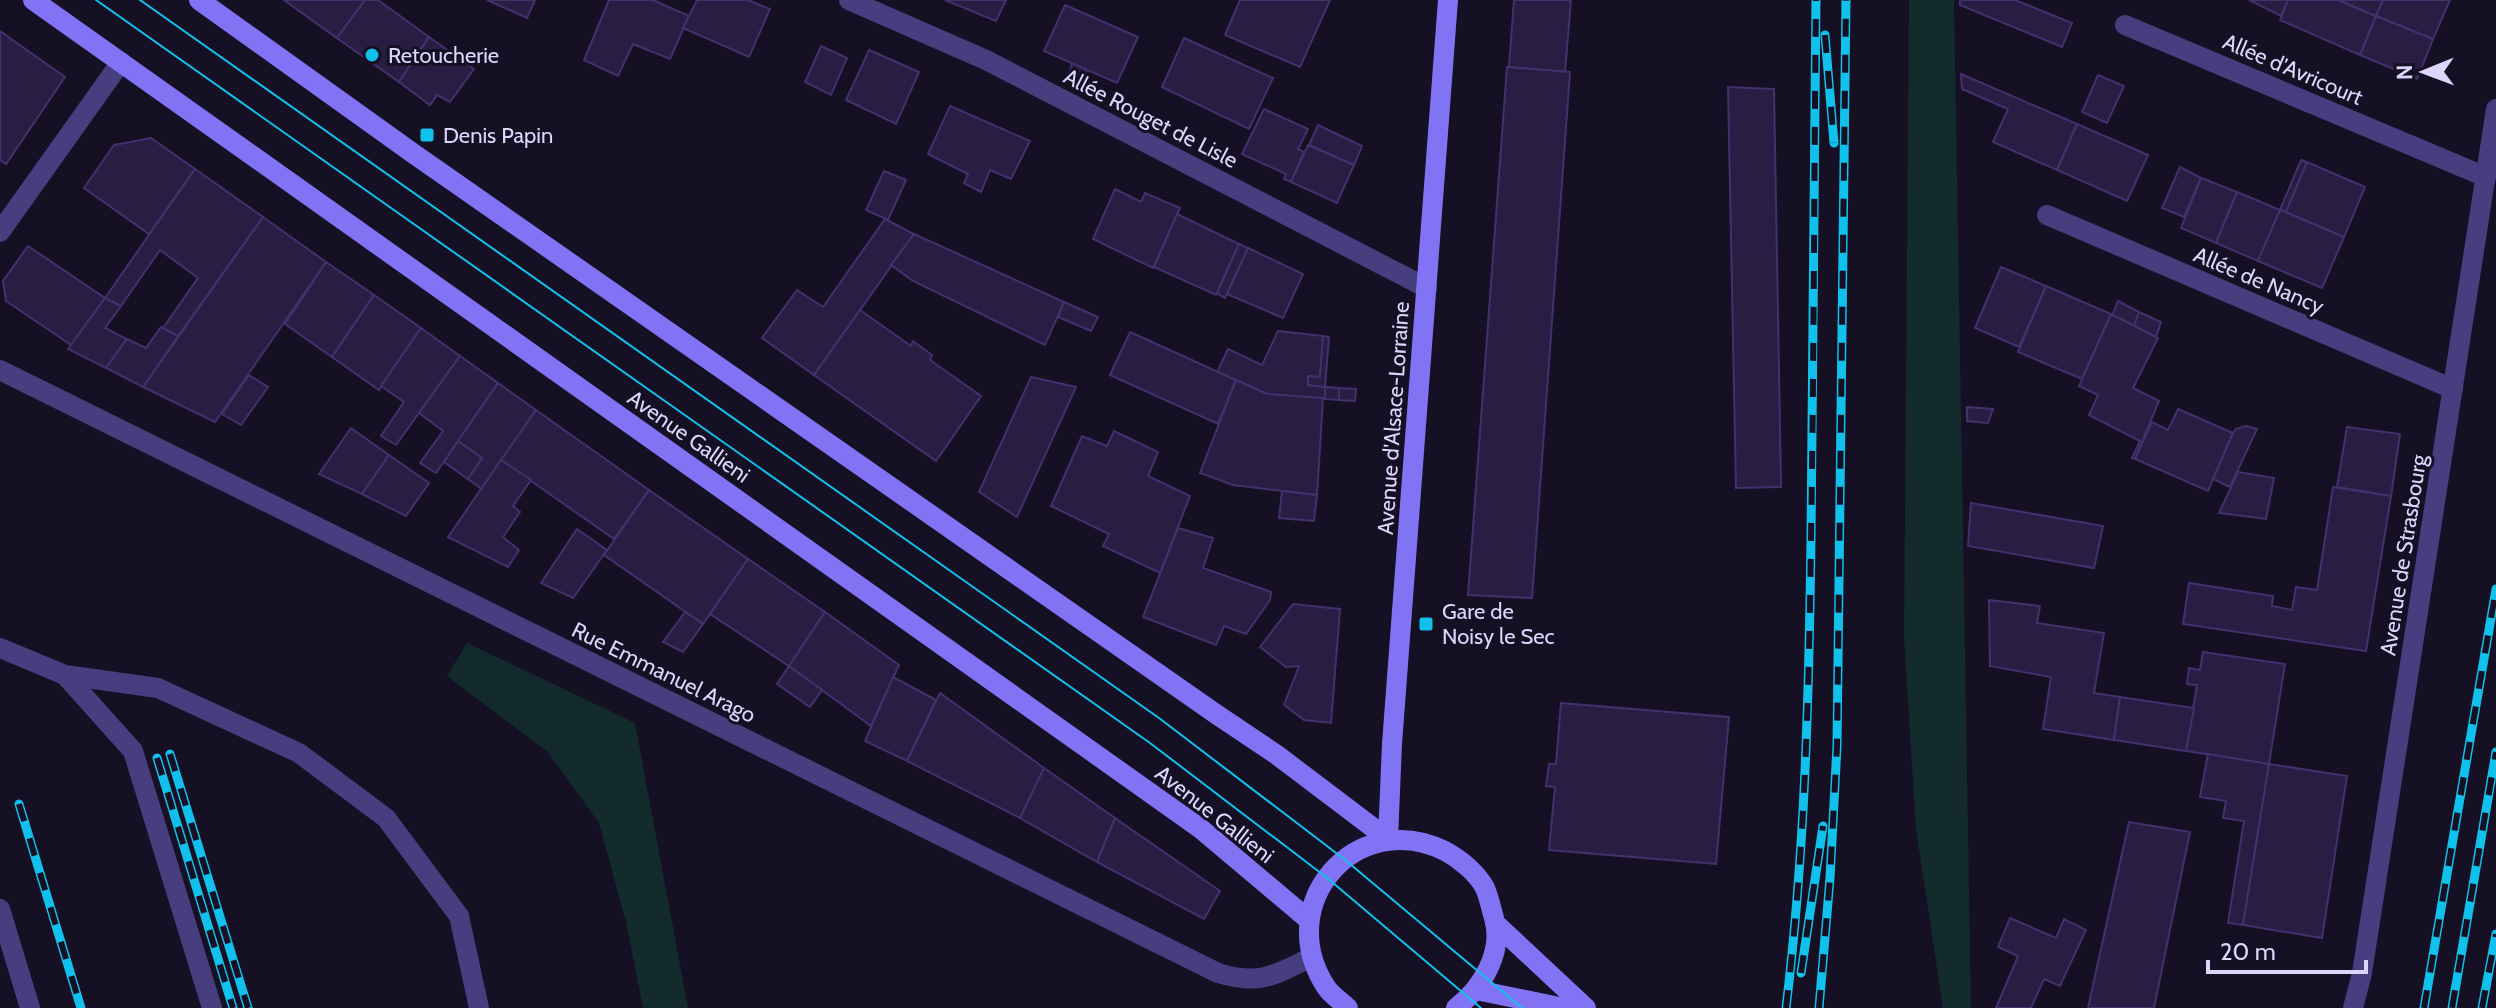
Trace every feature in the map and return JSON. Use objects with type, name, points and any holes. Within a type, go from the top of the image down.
[{"type":"street","name":"Avenue Gallieni","points":[[33,0],[1201,829],[1309,920]]},
{"type":"street","points":[[199,0],[440,172],[1277,755],[1388,839]]},
{"type":"street","name":"Allée Rouget de Lisle","points":[[849,0],[986,60],[1427,288]]},
{"type":"street","name":"Avenue d'Alsace-Lorraine","points":[[1388,839],[1393,731],[1448,0]]},
{"type":"street","name":"Allée d'Avricourt","points":[[2125,25],[2486,177]]},
{"type":"street","points":[[0,232],[121,62]]},
{"type":"street","name":"Avenue de Strasbourg","points":[[2353,1008],[2364,957],[2496,109]]},
{"type":"street","name":"Allée de Nancy","points":[[2047,215],[2453,389]]},
{"type":"street","name":"Rue Emmanuel Arago","points":[[0,370],[1218,973],[1242,980],[1268,978],[1312,957]]},
{"type":"street","points":[[0,648],[65,675],[158,688],[299,753],[386,818],[459,916],[479,1008]]},
{"type":"street","points":[[65,675],[133,751],[212,1008]]},
{"type":"street","points":[[1348,1008],[1327,989],[1312,957],[1309,920],[1315,898],[1326,877],[1344,859],[1365,846],[1388,839],[1426,842],[1459,858],[1484,887],[1495,923],[1494,952],[1476,990],[1456,1008]]},
{"type":"street","points":[[0,909],[30,1008]]},
{"type":"street","points":[[1495,923],[1586,1008]]},
{"type":"street","points":[[1476,990],[1564,1008]]},
{"type":"green space","points":[[1909,0],[1954,0],[1971,1008],[1943,1008],[1916,829],[1904,639]]},
{"type":"green space","points":[[467,643],[635,723],[688,1008],[643,1008],[626,922],[599,823],[547,751],[447,676]]},
{"type":"building","points":[[284,0],[365,0],[337,38]]},
{"type":"building","points":[[365,0],[378,0],[429,37],[399,82],[337,38]]},
{"type":"building","points":[[487,0],[535,0],[527,18]]},
{"type":"building","points":[[609,0],[653,0],[689,16],[670,59],[633,44],[618,76],[584,60]]},
{"type":"building","points":[[697,0],[748,0],[770,9],[749,57],[683,28]]},
{"type":"building","points":[[945,0],[1006,0],[996,21]]},
{"type":"building","points":[[1240,0],[1330,0],[1300,67],[1225,35]]},
{"type":"building","points":[[1514,0],[1571,0],[1565,72],[1509,67]]},
{"type":"building","points":[[1960,0],[2015,0],[2072,23],[2062,47],[1960,5]]},
{"type":"building","points":[[2249,0],[2288,0],[2281,16]]},
{"type":"building","points":[[2288,0],[2338,0],[2376,16],[2360,55],[2280,20]]},
{"type":"building","points":[[2338,0],[2383,0],[2376,16]]},
{"type":"building","points":[[2383,0],[2450,0],[2433,39],[2376,16]]},
{"type":"building","points":[[1065,5],[1138,37],[1117,83],[1044,51]]},
{"type":"building","points":[[2376,16],[2433,39],[2417,79],[2360,55]]},
{"type":"building","points":[[0,31],[65,77],[6,164],[0,160]]},
{"type":"building","points":[[429,37],[474,69],[450,102],[437,95],[430,105],[399,82]]},
{"type":"building","points":[[1184,38],[1273,78],[1249,129],[1162,87]]},
{"type":"building","points":[[821,46],[847,58],[831,95],[805,82]]},
{"type":"building","points":[[869,50],[919,72],[896,124],[846,100]]},
{"type":"building","points":[[1072,63],[1087,70],[1084,77],[1070,71]]},
{"type":"building","points":[[1507,67],[1570,72],[1532,598],[1468,595]]},
{"type":"building","points":[[1961,74],[2077,124],[2057,170],[1993,142],[2008,109],[1962,89]]},
{"type":"building","points":[[2098,75],[2124,86],[2107,123],[2082,112]]},
{"type":"building","points":[[1728,87],[1774,89],[1781,487],[1736,488]]},
{"type":"building","points":[[950,106],[1030,141],[1011,179],[990,170],[981,192],[964,183],[968,174],[928,154]]},
{"type":"building","points":[[1264,109],[1308,129],[1298,149],[1304,152],[1291,182],[1284,179],[1286,174],[1242,154]]},
{"type":"building","points":[[2077,124],[2148,155],[2127,201],[2057,170]]},
{"type":"building","points":[[1318,125],[1362,146],[1354,165],[1309,145]]},
{"type":"building","points":[[151,138],[195,169],[149,234],[84,188],[114,145]]},
{"type":"building","points":[[1308,145],[1354,165],[1337,203],[1291,182]]},
{"type":"building","points":[[2301,160],[2307,162],[2286,212],[2280,210]]},
{"type":"building","points":[[2307,162],[2365,187],[2344,237],[2286,212]]},
{"type":"building","points":[[2180,167],[2201,178],[2184,217],[2162,208]]},
{"type":"building","points":[[195,169],[263,217],[178,336],[163,328],[198,278],[160,250],[121,306],[105,298]]},
{"type":"building","points":[[884,171],[906,180],[888,220],[866,210]]},
{"type":"building","points":[[2201,178],[2237,192],[2216,243],[2181,228]]},
{"type":"building","points":[[1115,189],[1141,202],[1145,193],[1180,208],[1153,268],[1093,239]]},
{"type":"building","points":[[2237,192],[2280,210],[2258,261],[2216,243]]},
{"type":"building","points":[[2280,210],[2344,237],[2322,288],[2258,261]]},
{"type":"building","points":[[1177,214],[1239,244],[1216,295],[1154,267]]},
{"type":"building","points":[[263,217],[326,262],[215,422],[143,387]]},
{"type":"building","points":[[885,219],[914,234],[814,375],[762,338],[797,290],[823,307]]},
{"type":"building","points":[[914,234],[1064,302],[1045,345],[913,281],[891,265]]},
{"type":"building","points":[[1239,244],[1248,248],[1225,298],[1217,293]]},
{"type":"building","points":[[28,246],[105,298],[71,345],[6,301],[3,281]]},
{"type":"building","points":[[1248,248],[1303,274],[1283,318],[1227,294]]},
{"type":"building","points":[[326,262],[374,295],[332,357],[285,324]]},
{"type":"building","points":[[2001,267],[2046,286],[2019,347],[1975,328]]},
{"type":"building","points":[[2046,286],[2111,314],[2082,379],[2018,352]]},
{"type":"building","points":[[374,295],[421,328],[379,390],[332,357]]},
{"type":"building","points":[[105,298],[121,306],[105,328],[127,339],[106,368],[68,349]]},
{"type":"building","points":[[2118,301],[2139,312],[2134,326],[2112,316]]},
{"type":"building","points":[[1064,302],[1098,317],[1091,331],[1058,317]]},
{"type":"building","points":[[860,310],[911,346],[913,341],[932,355],[930,360],[981,396],[936,461],[814,375]]},
{"type":"building","points":[[2139,312],[2161,322],[2156,337],[2134,326]]},
{"type":"building","points":[[2111,314],[2158,338],[2133,388],[2159,401],[2135,459],[2132,458],[2140,441],[2089,415],[2098,395],[2079,386]]},
{"type":"building","points":[[161,327],[178,336],[143,387],[106,368],[127,339],[146,348]]},
{"type":"building","points":[[421,328],[460,356],[396,445],[381,436],[404,402],[381,386]]},
{"type":"building","points":[[1278,331],[1323,336],[1320,377],[1308,376],[1308,385],[1325,387],[1325,399],[1267,394],[1217,372],[1228,349],[1262,365]]},
{"type":"building","points":[[1130,332],[1236,380],[1218,424],[1110,375]]},
{"type":"building","points":[[1323,336],[1329,337],[1325,387],[1308,385],[1308,376],[1320,377]]},
{"type":"building","points":[[460,356],[498,383],[436,473],[420,463],[443,431],[419,413]]},
{"type":"building","points":[[249,375],[268,387],[241,425],[222,414]]},
{"type":"building","points":[[1031,377],[1076,387],[1017,517],[979,492]]},
{"type":"building","points":[[1236,380],[1267,394],[1323,398],[1317,495],[1233,485],[1200,473]]},
{"type":"building","points":[[498,383],[536,410],[482,489],[468,479],[482,458],[458,441]]},
{"type":"building","points":[[1325,387],[1339,388],[1339,400],[1325,399]]},
{"type":"building","points":[[1339,388],[1356,389],[1355,401],[1339,400]]},
{"type":"building","points":[[1967,407],[1993,409],[1988,423],[1967,421]]},
{"type":"building","points":[[2178,409],[2233,433],[2208,491],[2135,459],[2152,422],[2168,430]]},
{"type":"building","points":[[536,410],[649,490],[614,539],[501,460]]},
{"type":"building","points":[[2246,426],[2257,429],[2230,487],[2213,479],[2233,433]]},
{"type":"building","points":[[2347,427],[2400,434],[2391,496],[2337,487]]},
{"type":"building","points":[[351,428],[389,455],[362,494],[319,474]]},
{"type":"building","points":[[1114,431],[1158,452],[1148,476],[1190,496],[1160,573],[1103,546],[1109,534],[1051,506],[1082,436],[1107,446]]},
{"type":"building","points":[[458,441],[482,458],[468,479],[444,462]]},
{"type":"building","points":[[389,455],[429,483],[406,516],[362,494]]},
{"type":"building","points":[[501,460],[531,480],[513,506],[520,512],[503,537],[519,550],[508,567],[448,537]]},
{"type":"building","points":[[2238,472],[2274,478],[2266,519],[2219,513]]},
{"type":"building","points":[[2333,487],[2391,496],[2366,651],[2183,624],[2189,583],[2273,596],[2272,606],[2292,610],[2296,587],[2317,590]]},
{"type":"building","points":[[649,490],[748,559],[703,624],[604,555]]},
{"type":"building","points":[[1282,491],[1317,495],[1314,521],[1279,518]]},
{"type":"building","points":[[1971,503],[2103,526],[2094,568],[1968,546]]},
{"type":"building","points":[[1178,528],[1213,538],[1203,568],[1271,592],[1270,600],[1246,634],[1224,626],[1216,645],[1143,617]]},
{"type":"building","points":[[577,529],[607,550],[573,598],[541,583]]},
{"type":"building","points":[[748,559],[825,612],[789,666],[710,614]]},
{"type":"building","points":[[1989,600],[2040,606],[2037,623],[2104,633],[2094,693],[2120,697],[2114,740],[2043,729],[2051,677],[1990,666]]},
{"type":"building","points":[[1293,604],[1340,609],[1331,723],[1304,720],[1284,705],[1299,666],[1286,667],[1260,647]]},
{"type":"building","points":[[685,612],[703,624],[683,652],[663,642]]},
{"type":"building","points":[[825,612],[899,665],[871,726],[789,666]]},
{"type":"building","points":[[2203,652],[2285,664],[2269,764],[2186,751],[2197,685],[2187,684],[2189,668],[2200,670]]},
{"type":"building","points":[[789,666],[822,690],[810,707],[777,684]]},
{"type":"building","points":[[893,677],[936,700],[907,761],[865,741]]},
{"type":"building","points":[[940,693],[1044,768],[1020,818],[907,761]]},
{"type":"building","points":[[2120,697],[2194,708],[2186,751],[2114,740]]},
{"type":"building","points":[[1561,703],[1729,717],[1716,864],[1549,850],[1555,787],[1546,786],[1549,764],[1556,764]]},
{"type":"building","points":[[2208,754],[2269,764],[2243,925],[2228,923],[2244,821],[2223,818],[2226,801],[2200,797]]},
{"type":"building","points":[[2269,764],[2347,776],[2322,938],[2243,925]]},
{"type":"building","points":[[1044,768],[1115,818],[1097,862],[1020,818]]},
{"type":"building","points":[[1115,818],[1220,891],[1204,919],[1097,862]]},
{"type":"building","points":[[2129,822],[2190,832],[2154,1008],[2088,1008]]},
{"type":"building","points":[[2010,918],[2056,938],[2064,919],[2086,930],[2060,986],[2044,979],[2031,1008],[1996,1008],[2018,956],[1998,947]]},
{"type":"tram line","points":[[96,0],[1150,743],[1326,877],[1481,1008]]},
{"type":"tram line","points":[[140,0],[1159,718],[1344,859],[1522,1008]]},
{"type":"railway","points":[[1786,1008],[1798,891],[1807,715],[1816,0]]},
{"type":"railway","points":[[1819,1008],[1837,746],[1846,0]]},
{"type":"railway","points":[[1825,35],[1834,143]]},
{"type":"railway","points":[[2424,1008],[2496,589]]},
{"type":"railway","points":[[2452,1008],[2496,752]]},
{"type":"railway","points":[[170,754],[248,1008]]},
{"type":"railway","points":[[157,758],[233,1008]]},
{"type":"railway","points":[[19,804],[81,1008]]},
{"type":"railway","points":[[1801,973],[1823,826]]},
{"type":"railway","points":[[2482,1008],[2496,934]]},
{"type":"place","name":"Retoucherie","points":[[372,55]]},
{"type":"place","name":"Denis Papin","points":[[427,135]]},
{"type":"place","name":"Gare de Noisy le Sec","points":[[1426,624]]}]
